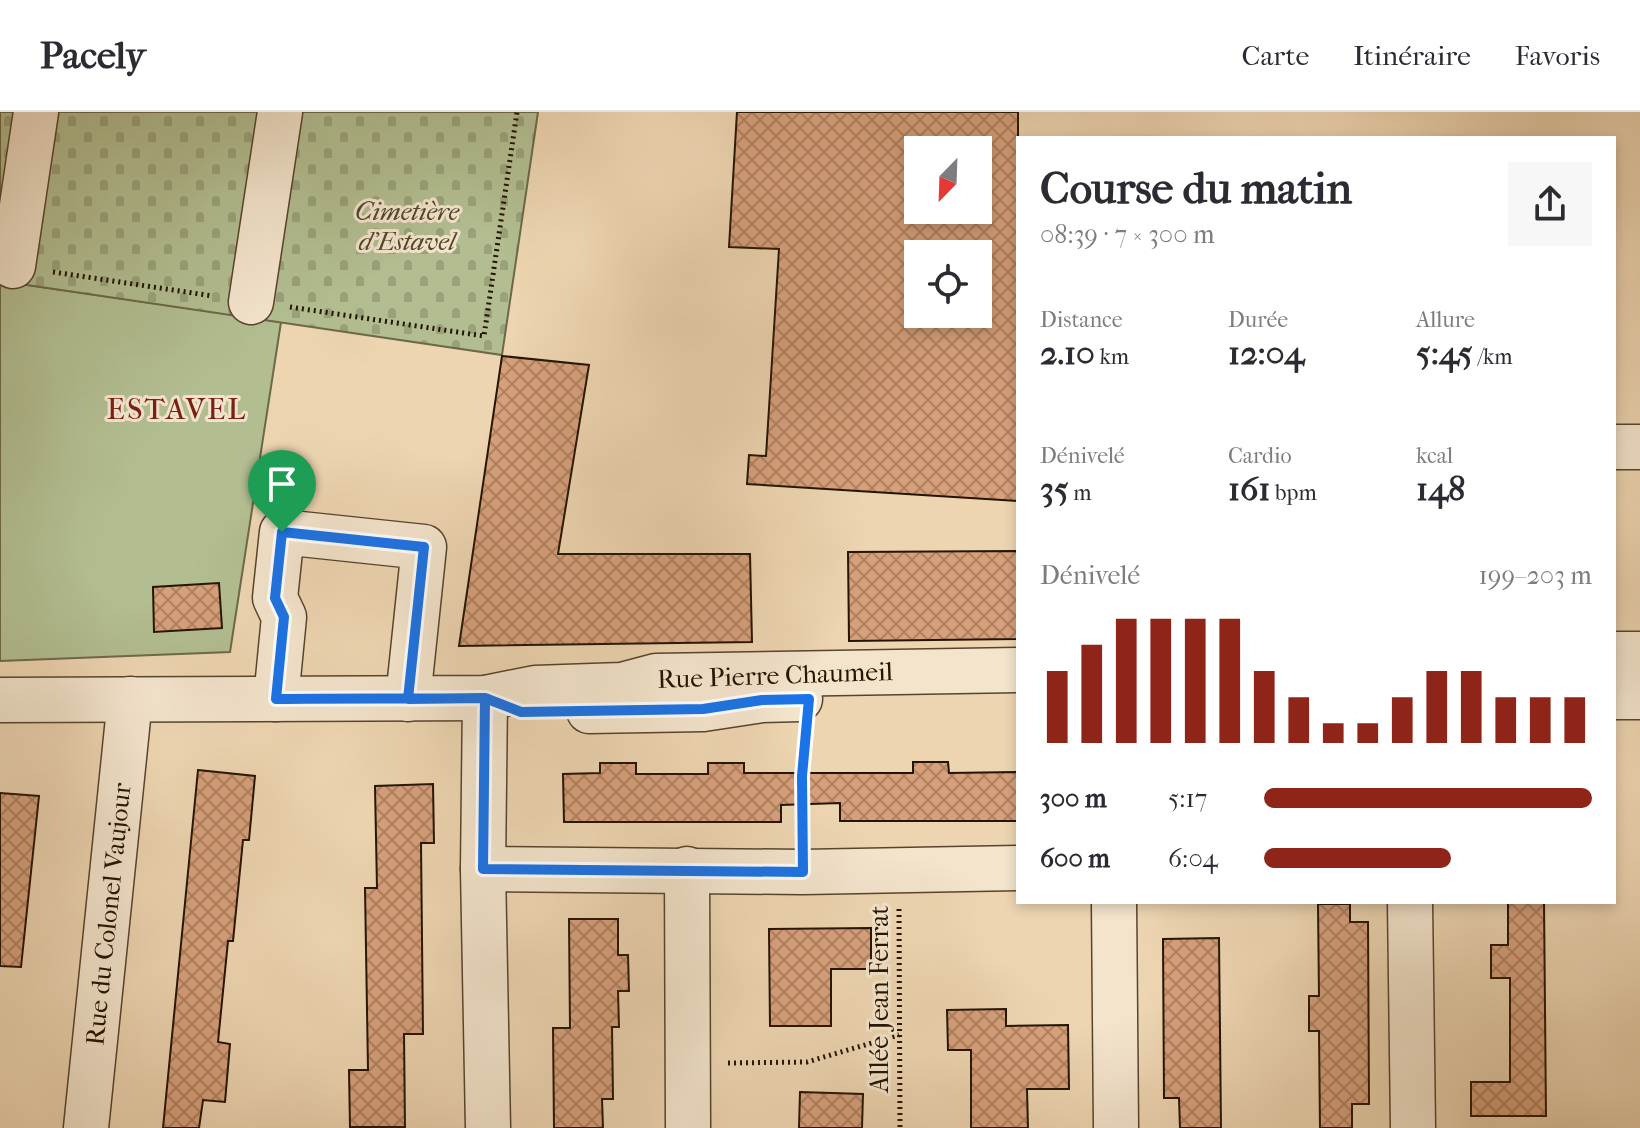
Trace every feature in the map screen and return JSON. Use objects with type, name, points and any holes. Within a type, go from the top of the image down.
[{"type":"street","points":[[13,266],[36,112]]},
{"type":"street","points":[[251,302],[280,112]]},
{"type":"street","points":[[276,699],[284,617],[275,598],[282,532],[424,547],[408,699]]},
{"type":"street","points":[[1616,654],[1640,654]]},
{"type":"street","name":"Rue Pierre Chaumeil","points":[[0,700],[485,698],[535,688],[622,685],[656,676],[1016,670]]},
{"type":"street","name":"Rue Pierre Chaumeil","points":[[485,698],[521,712],[703,709],[762,700],[1016,696]]},
{"type":"street","points":[[1616,697],[1640,697]]},
{"type":"street","points":[[485,698],[483,869],[488,1128]]},
{"type":"street","name":"Rue du Colonel Vaujour","points":[[86,1128],[130,699]]},
{"type":"street","points":[[483,869],[803,872],[1016,868]]},
{"type":"street","points":[[687,869],[688,1128]]},
{"type":"street","points":[[1114,904],[1116,1128]]},
{"type":"street","points":[[1410,904],[1413,1128]]},
{"type":"path","points":[[13,266],[484,336],[517,112]]},
{"type":"path","points":[[803,872],[802,776],[809,699]]},
{"type":"path","name":"Allée Jean Ferrat","points":[[899,869],[900,1128]]},
{"type":"path","points":[[688,1058],[748,1065],[807,1062],[899,1035]]},
{"type":"green space","name":"Cimetière d'Estavel","points":[[0,112],[538,112],[502,355],[0,281]]},
{"type":"green space","points":[[0,281],[281,322],[230,652],[0,661]]},
{"type":"building","points":[[737,112],[1018,112],[1016,501],[747,484],[749,455],[766,456],[779,249],[729,247]]},
{"type":"building","points":[[502,356],[589,365],[558,554],[750,554],[752,642],[459,646]]},
{"type":"building","points":[[1016,551],[1016,639],[849,641],[848,552]]},
{"type":"building","points":[[219,583],[222,628],[154,632],[153,587]]},
{"type":"building","points":[[913,762],[948,762],[949,773],[1016,772],[1016,821],[840,821],[840,803],[781,805],[781,822],[564,822],[563,774],[600,773],[600,763],[636,763],[636,774],[708,774],[708,763],[744,763],[744,773],[913,773]]},
{"type":"building","points":[[198,770],[255,776],[249,840],[243,840],[233,941],[228,941],[218,1042],[230,1044],[225,1102],[203,1100],[199,1128],[163,1128]]},
{"type":"building","points":[[433,784],[434,843],[421,843],[423,1034],[404,1034],[405,1127],[350,1127],[349,1070],[368,1070],[365,888],[377,888],[375,786]]},
{"type":"building","points":[[0,793],[39,796],[21,967],[0,966]]},
{"type":"building","points":[[1318,904],[1350,904],[1350,922],[1368,922],[1369,1104],[1352,1104],[1352,1128],[1320,1128],[1319,1031],[1309,1031],[1309,996],[1319,996]]},
{"type":"building","points":[[1508,904],[1544,904],[1546,1116],[1471,1116],[1471,1082],[1510,1082],[1510,978],[1491,978],[1491,945],[1508,945]]},
{"type":"building","points":[[569,919],[618,919],[618,955],[628,955],[629,991],[618,991],[619,1027],[612,1027],[613,1099],[602,1099],[603,1128],[554,1128],[553,1028],[570,1028]]},
{"type":"building","points":[[871,928],[871,969],[831,969],[831,1026],[770,1026],[769,929]]},
{"type":"building","points":[[1219,938],[1221,1128],[1180,1128],[1179,1098],[1164,1098],[1163,939]]},
{"type":"building","points":[[1006,1009],[1006,1026],[1068,1025],[1069,1089],[1027,1089],[1028,1128],[971,1128],[971,1050],[948,1050],[947,1010]]},
{"type":"building","points":[[800,1092],[863,1094],[862,1128],[799,1128]]},
{"type":"district","name":"ESTAVEL","points":[[177,409]]},
{"type":"route","points":[[282,532],[275,598],[284,617],[276,699],[346,698],[408,699],[485,698],[483,869],[803,872],[802,776],[809,699],[762,700],[703,709],[521,712],[485,698],[408,699],[424,547],[282,532]]}]
